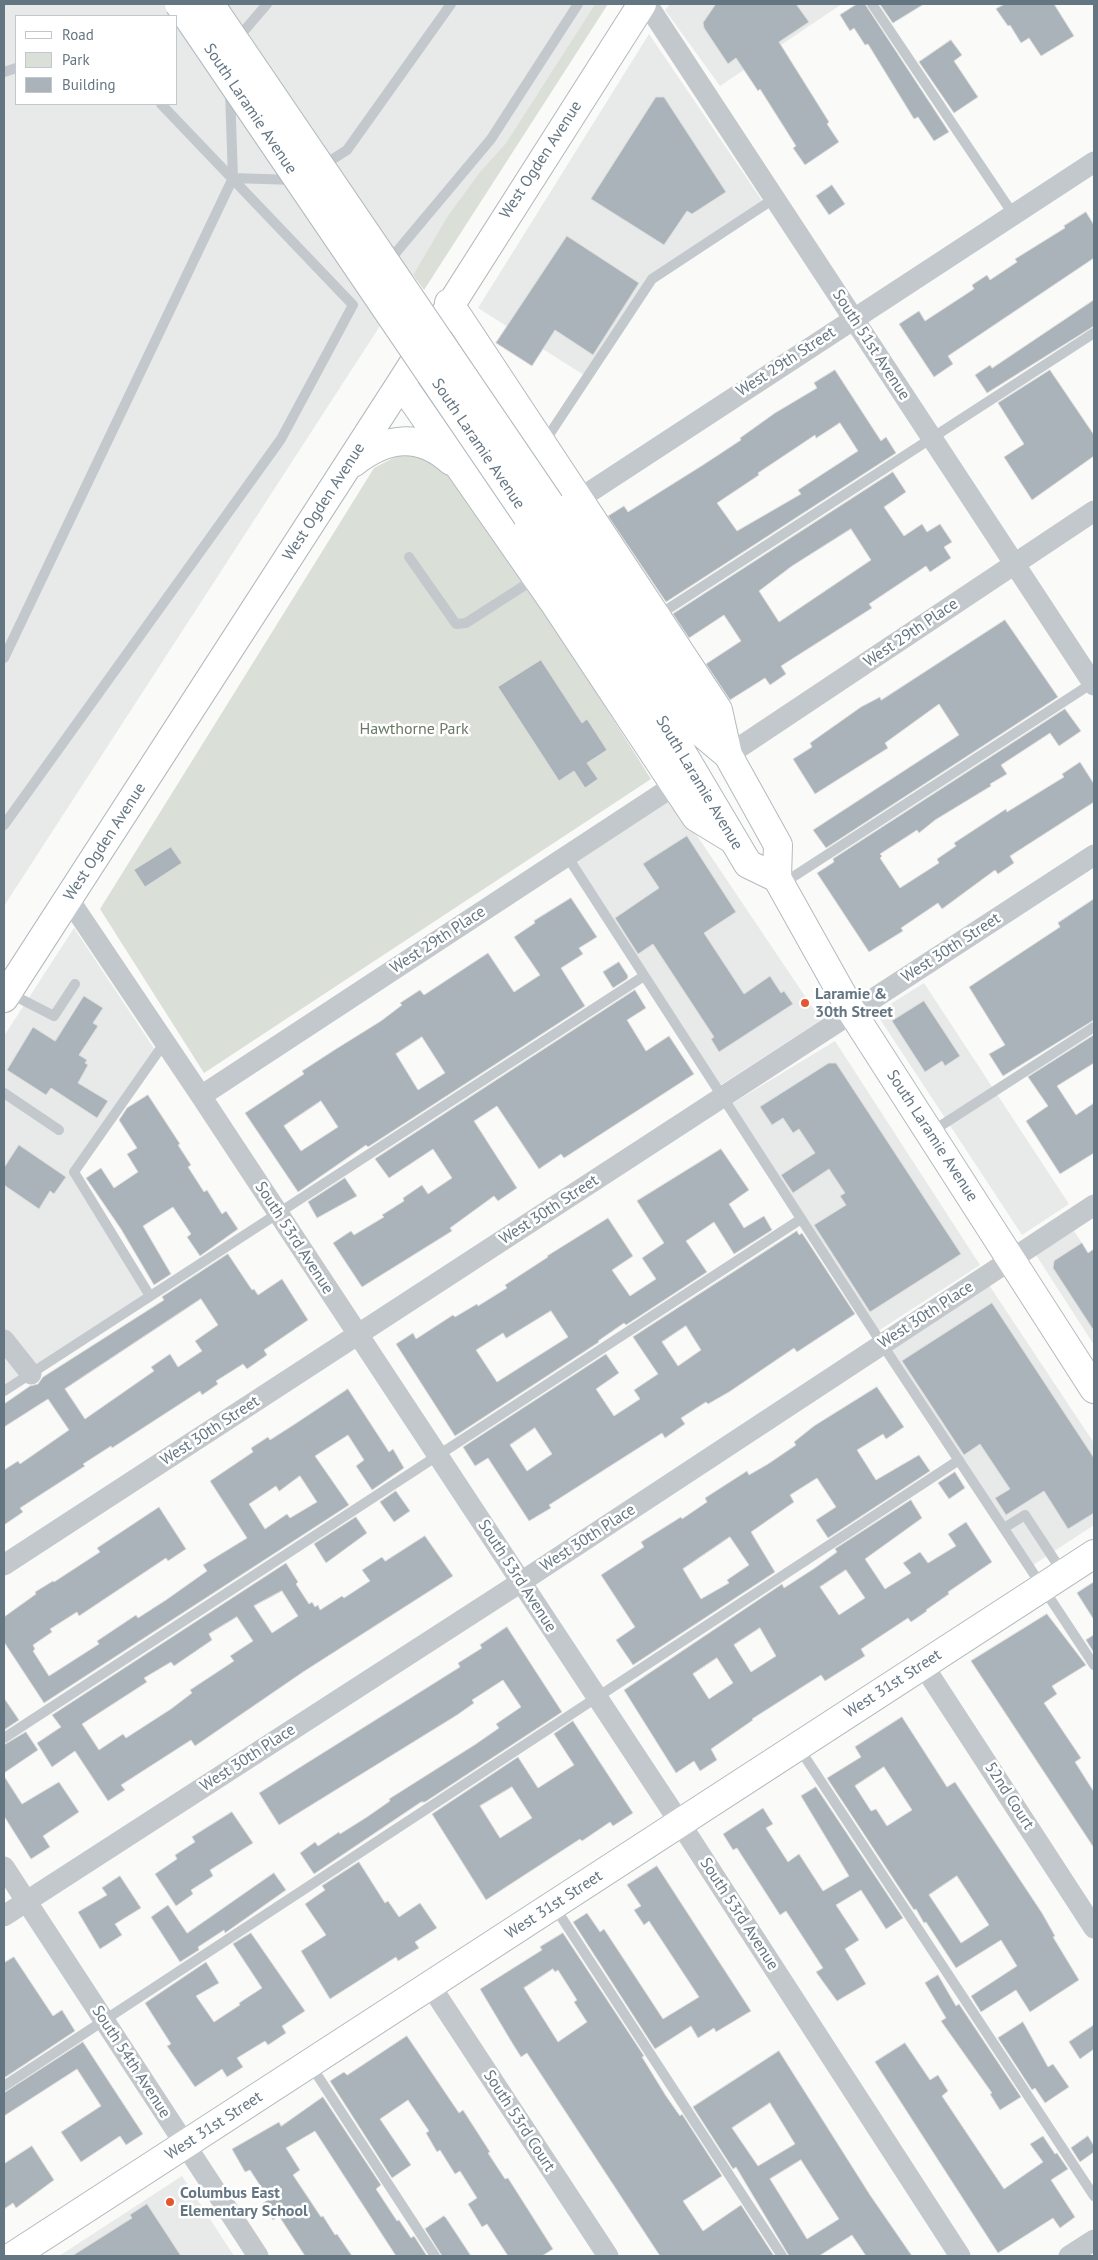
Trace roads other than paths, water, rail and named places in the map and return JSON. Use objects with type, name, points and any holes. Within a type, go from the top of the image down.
[{"type":"main road","name":"South Laramie Avenue","points":[[179,4],[697,730],[728,755],[778,845],[779,881],[852,1012],[1092,1381]]},
{"type":"main road","name":"South Laramie Avenue","points":[[210,4],[539,510],[748,864],[779,881]]},
{"type":"main road","name":"West Ogden Avenue","points":[[6,995],[401,383],[450,303],[642,4]]},
{"type":"main road","points":[[450,303],[718,710],[728,755]]},
{"type":"main road","points":[[401,383],[537,578],[696,817],[732,839]]},
{"type":"main road","points":[[346,468],[364,454],[384,444],[407,441],[425,444],[440,451],[461,469]]},
{"type":"main road","name":"West 31st Street","points":[[13,2256],[1094,1554]]},
{"type":"street","name":"South 51st Avenue","points":[[647,4],[1094,684]]},
{"type":"street","name":"West 29th Street","points":[[579,499],[1094,162]]},
{"type":"street","name":"West 29th Place","points":[[728,755],[1094,511]]},
{"type":"street","name":"West 29th Place","points":[[201,1096],[675,785]]},
{"type":"street","name":"West 30th Street","points":[[4,1565],[358,1336],[1094,854]]},
{"type":"street","name":"South 53rd Avenue","points":[[68,898],[201,1096],[597,1697],[960,2256]]},
{"type":"street","name":"West 30th Place","points":[[4,1916],[521,1582],[1094,1205]]},
{"type":"street","points":[[4,1340],[30,1374]]},
{"type":"street","name":"52nd Court","points":[[924,1665],[1094,1928]]},
{"type":"street","name":"South 54th Avenue","points":[[4,1867],[258,2256]]},
{"type":"street","name":"South 53rd Court","points":[[430,1985],[608,2256]]},
{"type":"street","points":[[1069,2256],[1094,2240]]},
{"type":"lane","points":[[4,658],[233,178],[229,54],[267,4]]},
{"type":"lane","points":[[233,178],[301,180],[347,150],[451,4]]},
{"type":"lane","points":[[4,825],[281,439],[353,305],[491,139],[578,4]]},
{"type":"lane","points":[[872,4],[1013,214]]},
{"type":"lane","points":[[162,105],[353,305]]},
{"type":"lane","points":[[543,444],[652,279],[775,198]]},
{"type":"lane","points":[[656,616],[1094,333]]},
{"type":"lane","points":[[409,557],[456,624],[466,623],[537,578]]},
{"type":"lane","points":[[779,881],[1094,684]]},
{"type":"lane","points":[[566,856],[882,1344],[1004,1528],[1053,1581]]},
{"type":"lane","points":[[4,1391],[644,976]]},
{"type":"lane","points":[[6,995],[54,1016],[75,984]]},
{"type":"lane","points":[[930,1133],[1094,1027]]},
{"type":"lane","points":[[150,1296],[74,1172],[165,1042]]},
{"type":"lane","points":[[4,1093],[59,1130]]},
{"type":"lane","points":[[4,1738],[802,1219]]},
{"type":"lane","points":[[4,2086],[959,1460]]},
{"type":"lane","points":[[1004,1528],[1025,1515],[1053,1581],[1094,1665]]},
{"type":"lane","points":[[798,1746],[1094,2196]]},
{"type":"lane","points":[[553,1906],[782,2256]]},
{"type":"lane","points":[[310,2064],[435,2256]]},
{"type":"place","name":"Laramie & 30th Street","points":[[805,1003]]},
{"type":"place","name":"Columbus East Elementary School","points":[[170,2202]]},
{"type":"park label","name":"Hawthorne Park","points":[[414,729]]}]
